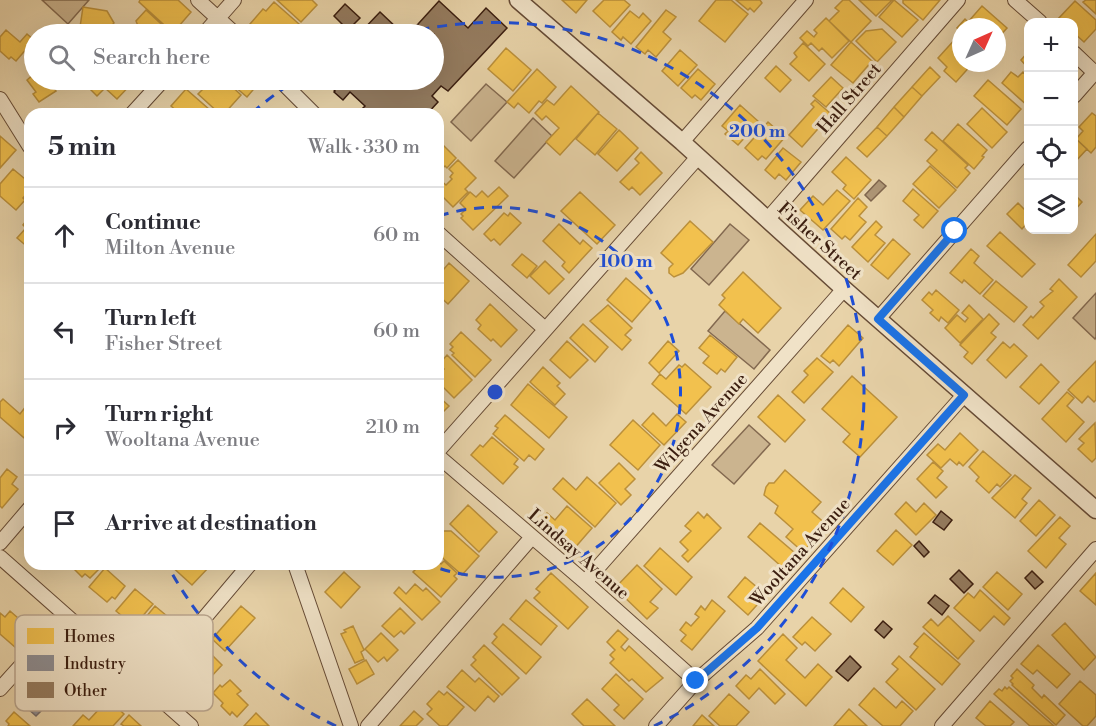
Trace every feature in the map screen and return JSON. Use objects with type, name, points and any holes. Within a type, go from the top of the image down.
[{"type":"street","points":[[198,0],[225,24]]},
{"type":"street","points":[[213,24],[234,0]]},
{"type":"street","points":[[682,142],[807,0]]},
{"type":"street","name":"Hall Street","points":[[767,220],[958,0]]},
{"type":"street","points":[[1015,0],[1035,18]]},
{"type":"street","name":"Fisher Street","points":[[524,2],[844,289],[1096,510]]},
{"type":"street","points":[[1078,56],[1096,72],[1078,92]]},
{"type":"street","points":[[137,108],[154,90]]},
{"type":"street","points":[[290,90],[308,108]]},
{"type":"street","points":[[0,99],[24,137]]},
{"type":"street","points":[[878,319],[1024,154]]},
{"type":"street","points":[[444,444],[698,157]]},
{"type":"street","points":[[444,238],[545,329]]},
{"type":"street","name":"Wilgena Avenue","points":[[585,582],[844,289]]},
{"type":"street","name":"Wooltana Avenue","points":[[656,726],[696,681],[757,628],[964,395]]},
{"type":"street","name":"Lindsay Avenue","points":[[444,461],[696,681]]},
{"type":"street","points":[[0,543],[24,515]]},
{"type":"street","points":[[368,726],[532,537]]},
{"type":"street","points":[[942,726],[1096,549]]},
{"type":"street","points":[[0,557],[65,615]]},
{"type":"street","points":[[207,615],[245,570]]},
{"type":"street","points":[[297,570],[351,726]]},
{"type":"street","points":[[0,689],[15,672]]},
{"type":"street","points":[[174,711],[191,726]]},
{"type":"shaded area","points":[[42,0],[89,0],[68,24]]},
{"type":"shaded area","points":[[486,84],[507,102],[471,141],[451,122]]},
{"type":"shaded area","points":[[533,118],[552,136],[514,178],[495,161]]},
{"type":"shaded area","points":[[879,180],[886,186],[871,201],[865,195]]},
{"type":"shaded area","points":[[730,224],[749,240],[709,285],[691,269]]},
{"type":"shaded area","points":[[1096,293],[1096,337],[1095,339],[1073,318]]},
{"type":"shaded area","points":[[725,311],[770,350],[754,369],[708,331]]},
{"type":"shaded area","points":[[749,425],[770,444],[734,484],[712,465]]},
{"type":"building: Homes","points":[[140,0],[178,0],[191,12],[181,24],[163,24],[139,2]]},
{"type":"building: Homes","points":[[277,0],[312,0],[317,5],[301,22]]},
{"type":"building: Homes","points":[[562,0],[587,0],[576,13]]},
{"type":"building: Homes","points":[[604,0],[624,0],[630,5],[610,27],[593,11]]},
{"type":"building: Homes","points":[[716,0],[731,0],[748,14],[725,42],[699,21]]},
{"type":"building: Homes","points":[[736,0],[760,0],[762,3],[754,12]]},
{"type":"building: Homes","points":[[843,0],[849,0],[871,21],[851,42],[829,21],[839,11],[835,8]]},
{"type":"building: Homes","points":[[859,0],[892,0],[876,16]]},
{"type":"building: Homes","points":[[894,0],[918,20],[902,37],[879,17]]},
{"type":"building: Homes","points":[[903,0],[940,0],[923,20],[903,3]]},
{"type":"building: Homes","points":[[1096,0],[1096,14],[1083,2]]},
{"type":"building: Homes","points":[[1075,1],[1096,20],[1096,29],[1084,42],[1078,37],[1078,18],[1059,18]]},
{"type":"building: Homes","points":[[274,2],[299,24],[250,24],[263,9],[266,11]]},
{"type":"building: Homes","points":[[982,6],[996,18],[972,18]]},
{"type":"building: Homes","points":[[83,7],[107,11],[114,23],[113,24],[80,24]]},
{"type":"building: Homes","points":[[146,10],[161,24],[137,24],[136,21]]},
{"type":"building: Homes","points":[[666,10],[676,17],[663,32],[671,39],[656,57],[648,50],[645,54],[636,47]]},
{"type":"building: Homes","points":[[630,11],[639,18],[643,13],[651,21],[631,44],[623,37],[621,40],[612,32]]},
{"type":"building: Homes","points":[[826,18],[849,41],[832,58],[822,48],[819,51],[811,43],[808,46],[800,38],[807,31],[814,37],[817,33],[814,30]]},
{"type":"building: Homes","points":[[882,29],[896,42],[877,62],[856,41],[866,31]]},
{"type":"building: Homes","points":[[6,30],[20,42],[24,37],[24,52],[16,61],[11,57],[9,59],[0,51],[0,37]]},
{"type":"building: Homes","points":[[851,42],[872,61],[853,83],[831,65]]},
{"type":"building: Homes","points":[[803,43],[825,64],[809,81],[790,64],[797,57],[794,53]]},
{"type":"building: Homes","points":[[952,43],[952,72],[965,72],[956,82],[944,71],[947,67],[938,58]]},
{"type":"building: Homes","points":[[506,48],[531,70],[513,91],[488,69]]},
{"type":"building: Homes","points":[[680,50],[697,65],[678,86],[662,71]]},
{"type":"building: Homes","points":[[776,66],[791,80],[780,92],[765,78]]},
{"type":"building: Homes","points":[[930,67],[940,77],[922,96],[912,87]]},
{"type":"building: Homes","points":[[537,69],[556,87],[542,103],[539,101],[529,113],[518,103],[514,108],[507,102]]},
{"type":"building: Homes","points":[[698,69],[715,84],[701,100],[695,95],[692,98],[681,88]]},
{"type":"building: Homes","points":[[1011,72],[1018,77],[1023,72],[1024,102],[1002,83]]},
{"type":"building: Homes","points":[[831,77],[843,88],[826,107],[813,96]]},
{"type":"building: Homes","points":[[988,80],[1021,109],[1007,125],[974,96]]},
{"type":"building: Homes","points":[[571,86],[599,112],[560,155],[546,142],[559,128],[546,116],[542,120],[535,113],[547,100],[554,105]]},
{"type":"building: Homes","points":[[912,87],[922,96],[904,117],[894,107]]},
{"type":"building: Homes","points":[[34,90],[56,91],[39,102],[33,94],[36,92]]},
{"type":"building: Homes","points":[[91,90],[103,90],[97,96]]},
{"type":"building: Homes","points":[[107,90],[126,90],[117,99]]},
{"type":"building: Homes","points":[[187,90],[208,108],[173,108],[171,106]]},
{"type":"building: Homes","points":[[202,90],[236,90],[241,95],[229,108],[213,108],[198,94]]},
{"type":"building: Homes","points":[[239,90],[253,90],[247,97]]},
{"type":"building: Homes","points":[[815,100],[831,114],[802,147],[789,135],[814,107],[811,104]]},
{"type":"building: Homes","points":[[740,105],[759,122],[738,145],[725,134],[728,131],[722,126]]},
{"type":"building: Homes","points":[[894,107],[904,117],[887,136],[877,127]]},
{"type":"building: Homes","points":[[982,108],[1007,132],[992,148],[967,124]]},
{"type":"building: Homes","points":[[598,113],[617,129],[595,155],[576,139]]},
{"type":"building: Homes","points":[[1092,113],[1096,116],[1096,147],[1091,153],[1078,141],[1078,137],[1083,131],[1079,127]]},
{"type":"building: Homes","points":[[768,122],[785,137],[766,159],[762,156],[758,160],[745,148]]},
{"type":"building: Homes","points":[[958,124],[987,150],[974,169],[943,141]]},
{"type":"building: Homes","points":[[877,127],[887,136],[867,157],[857,148]]},
{"type":"building: Homes","points":[[619,130],[638,148],[617,171],[598,154]]},
{"type":"building: Homes","points":[[932,132],[968,165],[965,168],[970,173],[957,188],[927,161],[937,150],[925,140]]},
{"type":"building: Homes","points":[[0,136],[16,150],[0,168]]},
{"type":"building: Homes","points":[[1078,141],[1087,149],[1078,159]]},
{"type":"building: Homes","points":[[444,146],[456,158],[447,168]]},
{"type":"building: Homes","points":[[783,148],[801,162],[786,180],[779,174],[775,179],[765,170]]},
{"type":"building: Homes","points":[[641,152],[662,173],[640,195],[632,187],[629,190],[620,182],[639,163],[635,159]]},
{"type":"building: Homes","points":[[846,157],[871,180],[854,199],[843,189],[846,185],[832,172]]},
{"type":"building: Homes","points":[[458,160],[476,178],[465,189],[468,192],[453,207],[444,198],[444,183],[446,185],[452,179],[450,177],[453,173],[449,169]]},
{"type":"building: Homes","points":[[930,166],[956,190],[939,208],[913,184]]},
{"type":"building: Homes","points":[[13,169],[24,178],[24,201],[16,210],[0,196],[0,184]]},
{"type":"building: Homes","points":[[499,187],[508,196],[473,230],[461,218],[463,216],[461,214],[466,209],[460,203],[470,192],[476,197],[482,191],[488,197]]},
{"type":"building: Homes","points":[[913,189],[938,211],[923,228],[914,220],[919,215],[903,201]]},
{"type":"building: Homes","points":[[837,190],[850,201],[823,230],[800,210],[813,196],[823,205]]},
{"type":"building: Homes","points":[[580,192],[615,225],[597,244],[561,211]]},
{"type":"building: Homes","points":[[858,198],[867,207],[859,216],[866,222],[850,240],[845,236],[842,239],[831,229]]},
{"type":"building: Homes","points":[[1018,203],[1024,209],[1022,229],[1007,214]]},
{"type":"building: Homes","points":[[504,213],[508,216],[510,213],[521,223],[500,245],[494,239],[491,241],[484,234]]},
{"type":"building: Homes","points":[[690,221],[713,242],[683,273],[674,277],[669,273],[669,268],[673,264],[661,253]]},
{"type":"building: Homes","points":[[876,221],[882,227],[875,235],[885,243],[868,262],[852,247]]},
{"type":"building: Homes","points":[[559,224],[580,244],[583,240],[592,248],[569,273],[562,266],[565,262],[543,241]]},
{"type":"building: Homes","points":[[24,230],[24,244],[17,238]]},
{"type":"building: Homes","points":[[1000,232],[1035,264],[1022,277],[987,246]]},
{"type":"building: Homes","points":[[1096,234],[1096,261],[1081,277],[1068,265]]},
{"type":"building: Homes","points":[[893,239],[910,254],[888,279],[871,265]]},
{"type":"building: Homes","points":[[971,249],[979,256],[974,263],[993,280],[980,294],[964,280],[962,283],[950,273]]},
{"type":"building: Homes","points":[[522,254],[537,266],[527,278],[512,265]]},
{"type":"building: Homes","points":[[545,261],[564,279],[549,294],[530,276]]},
{"type":"building: Homes","points":[[449,263],[469,281],[448,304],[444,300],[444,269]]},
{"type":"building: Homes","points":[[743,272],[781,308],[758,333],[743,319],[739,324],[719,305],[725,298],[722,295]]},
{"type":"building: Homes","points":[[626,278],[651,300],[632,322],[607,300]]},
{"type":"building: Homes","points":[[1059,279],[1077,297],[1038,339],[1023,325],[1044,306],[1040,302],[1053,291],[1050,289]]},
{"type":"building: Homes","points":[[996,281],[1027,307],[1014,322],[983,296]]},
{"type":"building: Homes","points":[[936,290],[959,310],[948,323],[941,317],[939,321],[930,313],[933,310],[922,300],[929,292],[932,295]]},
{"type":"building: Homes","points":[[490,304],[517,330],[501,347],[478,329],[481,325],[476,320]]},
{"type":"building: Homes","points":[[608,305],[632,328],[625,335],[631,340],[622,350],[590,321]]},
{"type":"building: Homes","points":[[969,305],[983,319],[960,343],[945,328],[957,315],[965,322],[968,318],[962,313]]},
{"type":"building: Homes","points":[[989,314],[999,324],[991,333],[996,337],[972,364],[964,357],[968,352],[960,345]]},
{"type":"building: Homes","points":[[583,324],[608,347],[595,362],[570,338]]},
{"type":"building: Homes","points":[[848,325],[863,338],[839,366],[833,360],[830,363],[821,356]]},
{"type":"building: Homes","points":[[461,332],[491,360],[475,377],[452,355],[454,353],[450,350],[453,347],[450,344]]},
{"type":"building: Homes","points":[[710,335],[737,357],[725,372],[721,369],[717,374],[703,363],[709,356],[699,348]]},
{"type":"building: Homes","points":[[567,341],[588,360],[570,378],[550,360]]},
{"type":"building: Homes","points":[[668,341],[679,351],[659,373],[649,363]]},
{"type":"building: Homes","points":[[1003,342],[1010,348],[1014,344],[1027,356],[1006,378],[987,360]]},
{"type":"building: Homes","points":[[447,355],[472,380],[454,398],[444,388],[444,358]]},
{"type":"building: Homes","points":[[817,358],[833,372],[804,403],[792,392],[808,375],[804,371]]},
{"type":"building: Homes","points":[[1096,361],[1096,400],[1094,402],[1088,396],[1082,403],[1068,390]]},
{"type":"building: Homes","points":[[685,364],[711,387],[686,414],[652,384],[660,374],[666,379],[679,365],[682,367]]},
{"type":"building: Homes","points":[[1041,364],[1059,382],[1039,404],[1020,387]]},
{"type":"building: Homes","points":[[543,367],[560,383],[557,386],[565,394],[555,405],[530,382]]},
{"type":"building: Homes","points":[[852,376],[897,417],[860,457],[843,442],[850,434],[822,409]]},
{"type":"building: Homes","points":[[528,384],[567,417],[549,438],[511,405]]},
{"type":"building: Homes","points":[[1067,392],[1074,398],[1067,406],[1084,422],[1066,442],[1042,419]]},
{"type":"building: Homes","points":[[778,395],[805,420],[785,442],[758,417]]},
{"type":"building: Homes","points":[[3,399],[20,414],[24,409],[24,438],[0,417],[0,402]]},
{"type":"building: Homes","points":[[444,401],[449,406],[444,411]]},
{"type":"building: Homes","points":[[653,413],[666,426],[677,414],[686,422],[664,445],[642,425]]},
{"type":"building: Homes","points":[[505,415],[544,449],[535,460],[529,455],[524,461],[493,434],[498,428],[495,426]]},
{"type":"building: Homes","points":[[633,420],[660,445],[638,470],[610,445]]},
{"type":"building: Homes","points":[[1095,423],[1096,458],[1092,462],[1078,449],[1084,443],[1079,439]]},
{"type":"building: Homes","points":[[960,433],[978,450],[963,466],[959,462],[957,465],[950,459],[941,468],[927,455],[938,444],[945,450]]},
{"type":"building: Homes","points":[[492,437],[518,459],[514,464],[518,467],[503,484],[471,455]]},
{"type":"building: Homes","points":[[983,451],[1011,475],[1000,487],[997,484],[989,493],[976,481],[979,477],[969,467]]},
{"type":"building: Homes","points":[[933,462],[943,471],[937,478],[947,487],[936,498],[917,479]]},
{"type":"building: Homes","points":[[619,463],[635,479],[625,489],[631,495],[621,505],[599,483]]},
{"type":"building: Homes","points":[[7,469],[17,477],[12,484],[18,489],[2,508],[0,506],[0,478]]},
{"type":"building: Homes","points":[[785,470],[821,502],[812,512],[827,525],[803,552],[786,537],[793,529],[775,513],[778,506],[764,495],[769,483],[774,483]]},
{"type":"building: Homes","points":[[1015,475],[1031,488],[1022,499],[1027,503],[1015,518],[992,498]]},
{"type":"building: Homes","points":[[587,477],[616,503],[595,527],[553,489],[563,478],[576,490]]},
{"type":"building: Homes","points":[[1039,500],[1055,515],[1036,536],[1020,521]]},
{"type":"building: Homes","points":[[906,502],[916,512],[924,503],[936,515],[916,535],[895,514]]},
{"type":"building: Homes","points":[[468,505],[497,532],[479,552],[450,524]]},
{"type":"building: Homes","points":[[567,506],[592,528],[573,550],[540,522],[547,513],[555,520]]},
{"type":"building: Homes","points":[[698,512],[704,518],[707,514],[721,528],[688,562],[682,556],[688,550],[680,542],[691,531],[685,526]]},
{"type":"building: Homes","points":[[1060,517],[1070,526],[1059,538],[1066,544],[1046,568],[1028,551]]},
{"type":"building: Homes","points":[[760,523],[795,553],[782,567],[748,537]]},
{"type":"building: Homes","points":[[896,530],[912,545],[893,565],[877,551]]},
{"type":"building: Homes","points":[[444,531],[451,531],[479,556],[462,575],[444,559]]},
{"type":"building: Homes","points":[[660,548],[692,577],[676,595],[644,566]]},
{"type":"building: Homes","points":[[444,561],[457,573],[454,576],[457,579],[441,597],[413,572],[415,570],[444,570]]},
{"type":"building: Homes","points":[[637,565],[662,589],[650,602],[658,608],[647,619],[615,588]]},
{"type":"building: Homes","points":[[75,570],[98,570],[90,578],[85,574],[82,577]]},
{"type":"building: Homes","points":[[103,570],[107,570],[125,586],[115,599],[112,597],[107,602],[89,587]]},
{"type":"building: Homes","points":[[176,570],[206,570],[192,585]]},
{"type":"building: Homes","points":[[344,572],[360,587],[341,608],[325,592]]},
{"type":"building: Homes","points":[[997,572],[1022,594],[1008,610],[983,587]]},
{"type":"building: Homes","points":[[551,573],[588,607],[568,629],[534,598],[540,592],[536,589]]},
{"type":"building: Homes","points":[[1096,573],[1096,605],[1080,591]]},
{"type":"building: Homes","points":[[745,577],[766,595],[748,615],[728,597]]},
{"type":"building: Homes","points":[[415,584],[423,591],[426,588],[440,602],[422,620],[394,593],[399,587],[406,594]]},
{"type":"building: Homes","points":[[843,588],[864,607],[851,622],[830,603]]},
{"type":"building: Homes","points":[[135,589],[153,604],[144,615],[121,615],[116,611]]},
{"type":"building: Homes","points":[[980,590],[1010,618],[1004,625],[994,616],[980,631],[954,608],[968,593],[974,598]]},
{"type":"building: Homes","points":[[526,600],[557,626],[541,645],[510,619]]},
{"type":"building: Homes","points":[[712,600],[725,611],[692,650],[681,641],[686,635],[680,630],[686,622],[691,626],[699,617],[695,614],[701,606],[705,610]]},
{"type":"building: Homes","points":[[155,606],[166,615],[148,615]]},
{"type":"building: Homes","points":[[241,606],[255,618],[225,651],[213,638]]},
{"type":"building: Homes","points":[[400,608],[415,623],[404,634],[401,631],[394,637],[382,626]]},
{"type":"building: Homes","points":[[10,611],[15,615],[15,647],[0,634],[0,613],[5,617]]},
{"type":"building: Homes","points":[[948,616],[974,641],[958,659],[923,627],[931,619],[938,626]]},
{"type":"building: Homes","points":[[812,617],[831,634],[815,651],[805,642],[802,645],[793,637]]},
{"type":"building: Homes","points":[[1065,623],[1096,657],[1084,670],[1052,635]]},
{"type":"building: Homes","points":[[503,624],[541,657],[526,674],[492,643],[497,637],[494,634]]},
{"type":"building: Homes","points":[[353,626],[364,650],[361,652],[364,659],[355,663],[341,634]]},
{"type":"building: Homes","points":[[618,630],[628,639],[621,647],[625,651],[629,646],[663,678],[646,692],[632,679],[629,681],[610,663],[614,659],[610,655],[615,650],[607,642]]},
{"type":"building: Homes","points":[[381,633],[398,650],[387,661],[384,657],[378,662],[365,649]]},
{"type":"building: Homes","points":[[924,633],[960,664],[942,685],[910,657],[918,647],[914,644]]},
{"type":"building: Homes","points":[[783,634],[797,648],[786,660],[805,678],[818,664],[832,677],[806,706],[758,661]]},
{"type":"building: Homes","points":[[484,645],[519,678],[502,695],[471,665],[476,660],[473,657]]},
{"type":"building: Homes","points":[[1038,645],[1070,674],[1057,688],[1037,670],[1033,674],[1021,664]]},
{"type":"building: Homes","points":[[213,656],[222,665],[213,675]]},
{"type":"building: Homes","points":[[899,656],[935,689],[916,710],[886,682],[898,669],[892,664]]},
{"type":"building: Homes","points":[[366,660],[374,674],[357,684],[349,669]]},
{"type":"building: Homes","points":[[760,669],[785,694],[775,704],[759,688],[749,699],[736,686],[746,675],[751,679]]},
{"type":"building: Homes","points":[[1017,669],[1034,685],[1032,688],[1042,698],[1044,695],[1065,715],[1056,725],[1012,685],[1011,676]]},
{"type":"building: Homes","points":[[462,670],[475,682],[479,678],[499,696],[494,702],[488,696],[475,711],[447,687]]},
{"type":"building: Homes","points":[[616,674],[643,699],[624,719],[614,710],[619,705],[602,689]]},
{"type":"building: Homes","points":[[230,680],[241,691],[237,694],[248,705],[237,717],[232,712],[230,715],[221,706],[223,703],[213,693],[220,685],[222,687]]},
{"type":"building: Homes","points":[[1080,681],[1096,695],[1096,716],[1087,726],[1083,726],[1059,704]]},
{"type":"building: Homes","points":[[1005,687],[1007,689],[1009,687],[1054,726],[1030,726],[994,694]]},
{"type":"building: Homes","points":[[874,688],[896,708],[902,701],[913,711],[900,726],[883,726],[859,705]]},
{"type":"building: Homes","points":[[439,691],[444,695],[447,692],[464,707],[447,726],[440,726],[427,714],[432,709],[427,704]]},
{"type":"building: Homes","points":[[729,694],[749,712],[736,726],[720,726],[709,716]]},
{"type":"building: Homes","points":[[587,699],[615,726],[584,726],[572,714]]},
{"type":"building: Homes","points":[[990,701],[1014,722],[1010,726],[986,726],[976,718]]},
{"type":"building: Homes","points":[[849,709],[867,726],[834,726]]},
{"type":"building: Homes","points":[[97,711],[121,711],[124,714],[113,726],[73,726],[83,715],[89,720]]},
{"type":"building: Homes","points":[[414,711],[423,719],[416,726],[400,726]]},
{"type":"building: Homes","points":[[14,712],[30,726],[8,726],[6,721]]},
{"type":"building: Homes","points":[[256,713],[269,726],[244,726]]},
{"type":"building: Homes","points":[[129,715],[141,726],[121,724]]},
{"type":"building: Homes","points":[[702,715],[714,726],[693,726]]},
{"type":"building: Industry","points":[[30,711],[41,711],[36,716]]},
{"type":"building: Other","points":[[439,1],[468,28],[486,8],[507,28],[448,91],[444,88],[444,24],[418,24]]},
{"type":"building: Other","points":[[345,4],[360,18],[354,24],[342,24],[334,16]]},
{"type":"building: Other","points":[[380,12],[393,24],[369,24]]},
{"type":"building: Other","points":[[437,90],[432,96],[438,102],[432,108],[363,108],[365,106],[350,92],[343,100],[335,91]]},
{"type":"building: Other","points":[[941,511],[952,520],[944,530],[933,522]]},
{"type":"building: Other","points":[[919,541],[929,552],[924,557],[914,546]]},
{"type":"building: Other","points":[[959,570],[973,584],[964,593],[950,579]]},
{"type":"building: Other","points":[[1032,571],[1043,582],[1035,589],[1025,578]]},
{"type":"building: Other","points":[[935,595],[949,606],[942,615],[928,603]]},
{"type":"building: Other","points":[[883,621],[892,629],[884,638],[875,630]]},
{"type":"building: Other","points":[[850,656],[861,667],[848,681],[836,671]]},
{"type":"route","points":[[696,681],[757,628],[964,395],[878,319],[955,231]]}]
